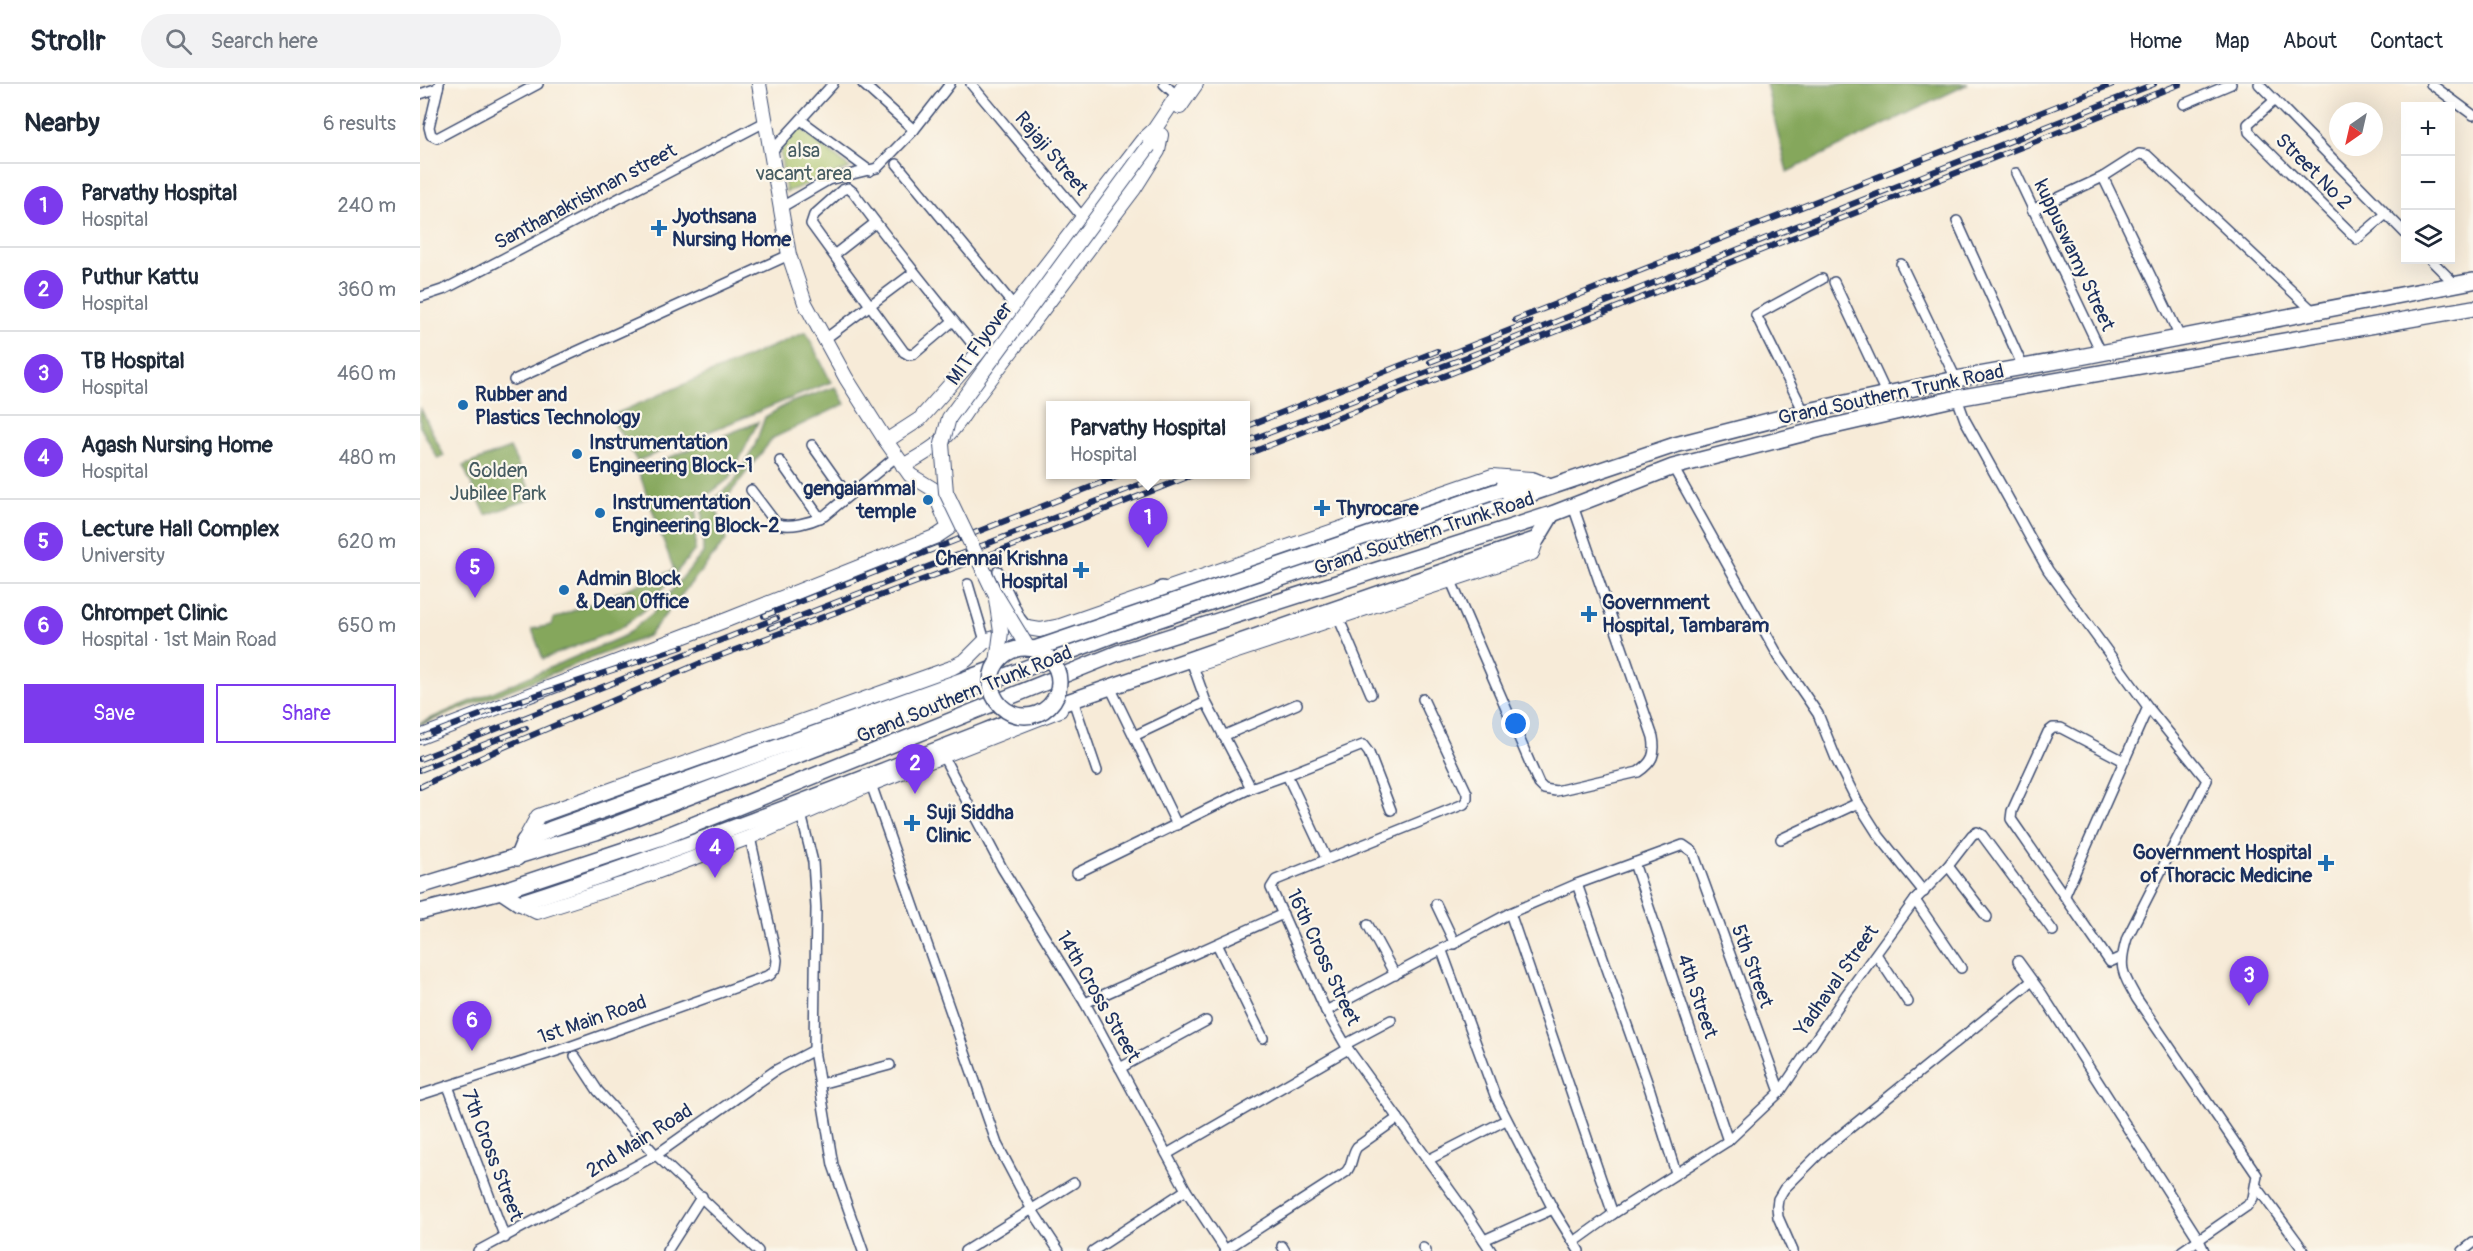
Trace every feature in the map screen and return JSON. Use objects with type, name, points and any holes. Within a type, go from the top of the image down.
[{"type":"main road","name":"Grand Southern Trunk Road","points":[[420,886],[518,858],[596,832],[1113,635],[1675,446],[1804,412],[1956,378],[2024,367],[2473,280]]},
{"type":"main road","name":"Grand Southern Trunk Road","points":[[420,912],[501,891],[663,837],[1118,654],[1552,514],[1673,467],[1829,427],[1957,398],[2473,308]]},
{"type":"main road","points":[[518,858],[524,841],[551,829],[995,666],[1010,651],[1031,648],[1500,490],[1533,480],[1550,487]]},
{"type":"main road","points":[[995,666],[991,680],[997,701],[1004,709],[1024,716],[1033,716],[1047,709],[1531,541],[1552,514]]},
{"type":"main road","points":[[1162,589],[1172,615]]},
{"type":"main road","points":[[1031,648],[1044,653],[1052,660],[1060,680],[1059,691],[1047,709]]},
{"type":"main road","points":[[501,891],[519,903],[566,888],[691,845],[1024,716]]},
{"type":"street","points":[[439,86],[429,133],[437,138],[538,84]]},
{"type":"street","points":[[420,737],[729,619],[946,532],[949,528],[933,489],[903,466],[846,378],[805,303],[789,255],[759,84]]},
{"type":"street","points":[[771,152],[833,84]]},
{"type":"street","points":[[780,208],[828,180],[877,168],[914,130],[950,84]]},
{"type":"street","name":"Rajaji Street","points":[[971,84],[1083,218]]},
{"type":"street","points":[[1164,84],[1177,96]]},
{"type":"street","points":[[751,490],[773,521],[781,525],[820,518],[848,496],[923,455],[951,435],[966,411],[1134,189],[1158,152],[1154,138],[1185,84]]},
{"type":"street","points":[[886,441],[920,419],[979,352],[1142,141],[1154,138],[1196,84]]},
{"type":"street","points":[[2184,105],[2231,84]]},
{"type":"street","points":[[2259,84],[2401,229]]},
{"type":"street","points":[[2436,85],[2473,115]]},
{"type":"street","points":[[420,94],[439,86]]},
{"type":"street","points":[[868,86],[914,130]]},
{"type":"street","name":"Street No 2","points":[[2275,100],[2248,124],[2249,132],[2357,240],[2386,214]]},
{"type":"street","points":[[801,120],[870,171]]},
{"type":"street","name":"Santhanakrishnan street","points":[[421,297],[445,289],[765,122]]},
{"type":"street","name":"MIT Flyover","points":[[1031,648],[994,592],[946,492],[942,444],[949,418],[1154,138]]},
{"type":"street","points":[[2032,210],[2103,177],[2139,154],[2147,155],[2313,311]]},
{"type":"street","points":[[897,164],[1015,307]]},
{"type":"street","name":"kuppuswamy Street","points":[[2016,173],[2101,352]]},
{"type":"street","points":[[2103,177],[2180,337]]},
{"type":"street","points":[[953,321],[914,354],[909,355],[904,352],[811,224],[811,220],[842,190],[848,189],[853,192],[914,273],[979,352]]},
{"type":"street","points":[[1957,221],[2024,367]]},
{"type":"street","points":[[834,255],[875,223]]},
{"type":"street","points":[[514,380],[789,255]]},
{"type":"street","points":[[1901,264],[1956,378]]},
{"type":"street","points":[[2435,264],[2455,284]]},
{"type":"street","points":[[825,339],[914,273]]},
{"type":"street","points":[[1804,412],[1756,315],[1822,279]]},
{"type":"street","points":[[1834,282],[1886,393]]},
{"type":"street","points":[[1957,398],[1965,420],[2048,570],[2148,707],[2207,780],[2127,938],[2121,957],[2126,980],[2257,1175],[2257,1187],[2247,1206],[2182,1251]]},
{"type":"street","points":[[812,445],[848,496]]},
{"type":"street","points":[[780,461],[820,518]]},
{"type":"street","points":[[1673,467],[1779,657],[1818,714],[1858,803],[1879,836],[1924,892]]},
{"type":"street","points":[[524,841],[538,816],[951,668],[966,660],[985,641],[1028,628],[1040,630],[1060,626],[1162,589],[1230,561],[1491,476],[1533,480]]},
{"type":"street","points":[[1451,581],[1539,784],[1544,789],[1556,791],[1638,772],[1646,767],[1653,757],[1655,752],[1653,737],[1573,506]]},
{"type":"street","points":[[519,903],[537,912],[624,884],[750,837],[871,784],[1075,706],[1532,553],[1531,541]]},
{"type":"street","points":[[998,571],[1020,618],[1028,628]]},
{"type":"street","points":[[968,584],[985,641]]},
{"type":"street","name":"MIT Flyover","points":[[994,592],[1001,632],[995,666]]},
{"type":"street","points":[[1339,619],[1371,694]]},
{"type":"street","points":[[1192,666],[1206,702],[1251,789]]},
{"type":"street","points":[[1113,693],[1177,825]]},
{"type":"street","name":"16th Cross Street","points":[[1424,699],[1467,793],[1464,804],[1326,858],[1276,880],[1272,885],[1326,1011],[1347,1046],[1491,1251]]},
{"type":"street","points":[[1134,736],[1206,702]]},
{"type":"street","points":[[1223,736],[1298,704]]},
{"type":"street","points":[[1075,706],[1097,771]]},
{"type":"street","points":[[2065,895],[2148,707]]},
{"type":"street","points":[[2121,957],[2110,962],[2065,895],[2014,827],[2011,819],[2016,802],[2048,732],[2053,728],[2061,728],[2124,761]]},
{"type":"street","points":[[1077,873],[1251,789],[1362,745],[1370,753],[1391,810]]},
{"type":"street","name":"14th Cross Street","points":[[943,756],[1002,868],[1085,1003],[1186,1190],[1226,1250]]},
{"type":"street","points":[[1287,775],[1326,858]]},
{"type":"street","points":[[871,784],[997,1144],[1032,1210],[1059,1251]]},
{"type":"street","points":[[1781,838],[1858,803]]},
{"type":"street","points":[[801,814],[813,862],[816,908],[814,1050],[833,1166],[863,1251]]},
{"type":"street","name":"Yadhaval Street","points":[[1577,1248],[1613,1214],[1728,1141],[1780,1092],[1915,900],[1948,866],[1972,835],[1977,832],[1982,835],[2053,932]]},
{"type":"street","name":"1st Main Road","points":[[420,1095],[569,1047],[773,973],[777,960],[750,837]]},
{"type":"street","name":"5th Street","points":[[1634,863],[1683,844],[1693,852],[1780,1092]]},
{"type":"street","points":[[1326,1011],[1510,913],[1577,884],[1634,863]]},
{"type":"street","name":"4th Street","points":[[1634,863],[1728,1141]]},
{"type":"street","points":[[1948,866],[1987,916]]},
{"type":"street","points":[[1577,884],[1650,1090],[1676,1173]]},
{"type":"street","points":[[1915,900],[1961,968]]},
{"type":"street","points":[[1436,904],[1455,944]]},
{"type":"street","points":[[1510,913],[1613,1214]]},
{"type":"street","points":[[1085,1003],[1284,914]]},
{"type":"street","points":[[1368,925],[1395,975]]},
{"type":"street","points":[[1216,944],[1263,1038]]},
{"type":"street","points":[[1442,951],[1496,1098],[1553,1209],[1577,1248]]},
{"type":"street","points":[[1876,954],[1908,1002]]},
{"type":"street","points":[[2018,960],[2204,1251]]},
{"type":"street","points":[[1793,1251],[1778,1217],[1778,1199],[1784,1189],[1824,1149],[2032,981]]},
{"type":"street","points":[[1167,1154],[1391,1020]]},
{"type":"street","points":[[1120,1068],[1206,1021]]},
{"type":"street","name":"2nd Main Road","points":[[478,1251],[656,1155],[776,1070],[814,1050]]},
{"type":"street","points":[[575,1056],[598,1092],[656,1155],[758,1251]]},
{"type":"street","points":[[820,1084],[890,1065]]},
{"type":"street","name":"7th Cross Street","points":[[448,1086],[505,1238]]},
{"type":"street","points":[[1226,1250],[1346,1172],[1357,1147],[1398,1118]]},
{"type":"street","points":[[1428,1160],[1502,1122]]},
{"type":"street","points":[[965,1251],[1074,1183]]},
{"type":"street","points":[[2257,1187],[2304,1251]]},
{"type":"street","points":[[1093,1251],[1186,1190]]},
{"type":"street","points":[[668,1251],[702,1196]]},
{"type":"street","points":[[1484,1239],[1553,1209]]},
{"type":"street","points":[[2463,1251],[2473,1243]]},
{"type":"green space","points":[[1766,84],[1968,84],[1787,172]]},
{"type":"green space","name":"alsa vacant area","points":[[798,126],[850,168],[786,192],[780,151]]},
{"type":"green space","points":[[806,332],[831,382],[637,461],[610,416]]},
{"type":"green space","points":[[836,387],[845,404],[773,438],[717,510],[726,540],[648,636],[420,725],[420,723],[624,636],[653,613],[703,553],[702,509],[735,481],[755,445],[765,417],[789,403]]},
{"type":"green space","points":[[420,407],[444,456],[438,459],[420,426]]},
{"type":"green space","points":[[758,422],[730,478],[697,503],[695,550],[646,609],[619,629],[543,659],[532,629],[551,625],[553,619],[674,570],[638,470]]},
{"type":"green space","name":"Golden Jubilee Park","points":[[510,448],[534,498],[486,515],[463,466]]},
{"type":"railway","points":[[1515,320],[2113,84]]},
{"type":"railway","points":[[1250,440],[1485,350],[2154,84]]},
{"type":"railway","points":[[1250,453],[2180,84]]},
{"type":"railway","points":[[1430,362],[1530,322]]},
{"type":"railway","points":[[1250,425],[1437,351]]},
{"type":"railway","points":[[764,616],[1111,479]]},
{"type":"railway","points":[[770,628],[1154,479]]},
{"type":"railway","points":[[420,787],[502,748],[703,662],[1010,547],[1182,479]]},
{"type":"railway","points":[[420,759],[777,618]]},
{"type":"railway","points":[[420,738],[498,708],[682,647]]},
{"type":"railway","points":[[420,770],[526,728]]},
{"type":"place","name":"Jyothsana Nursing Home","points":[[659,228]]},
{"type":"place","name":"Rubber and Plastics Technology","points":[[463,405]]},
{"type":"place","name":"Instrumentation Engineering Block-1","points":[[577,454]]},
{"type":"place","name":"gengaiammal temple","points":[[928,500]]},
{"type":"place","name":"Thyrocare","points":[[1322,508]]},
{"type":"place","name":"Instrumentation Engineering Block-2","points":[[600,513]]},
{"type":"place","name":"Parvathy Hospital","points":[[1148,548]]},
{"type":"place","name":"Chennai Krishna Hospital","points":[[1081,570]]},
{"type":"place","name":"Admin Block & Dean Office","points":[[564,590]]},
{"type":"place","name":"Lecture Hall Complex","points":[[475,598]]},
{"type":"place","name":"Government Hospital, Tambaram","points":[[1589,614]]},
{"type":"place","name":"Puthur Kattu","points":[[915,794]]},
{"type":"place","name":"Suji Siddha Clinic","points":[[912,823]]},
{"type":"place","name":"Government Hospital of Thoracic Medicine","points":[[2326,863]]},
{"type":"place","name":"Agash Nursing Home","points":[[715,878]]},
{"type":"place","name":"TB Hospital","points":[[2249,1006]]},
{"type":"place","name":"Chrompet Clinic","points":[[472,1051]]}]
